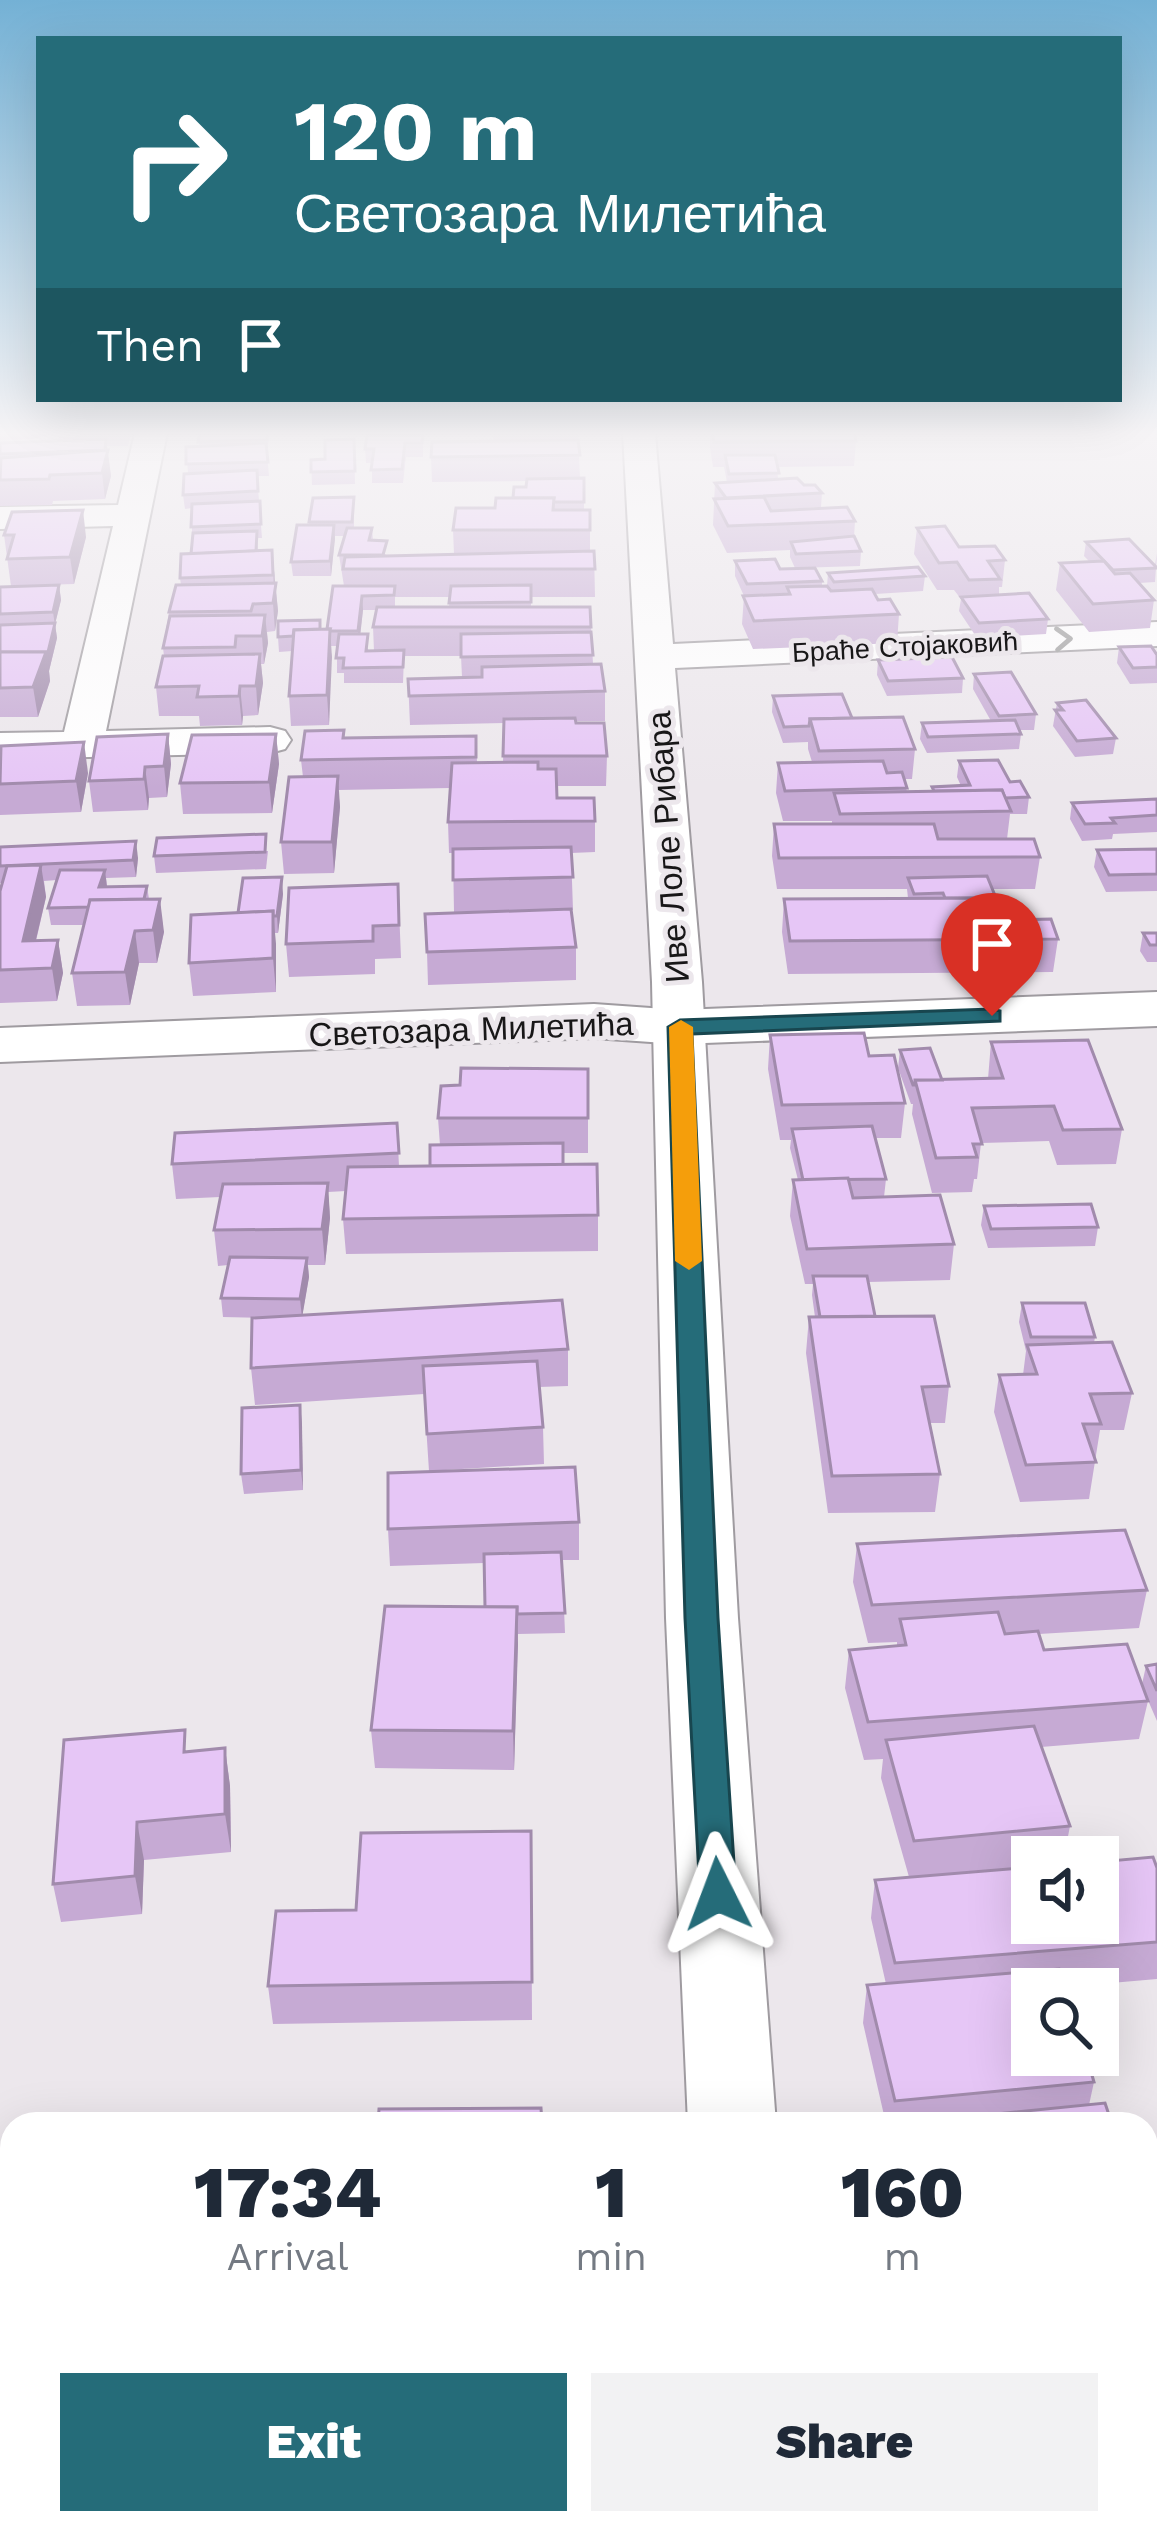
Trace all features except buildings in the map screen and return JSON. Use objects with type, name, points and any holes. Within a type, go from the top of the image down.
[{"type":"main road","name":"Светозара Милетића","points":[[0,1045],[594,1021],[680,1027],[1157,1010]]},
{"type":"street","points":[[82,744],[124,551]]},
{"type":"street","name":"Иве Лоле Рибара","points":[[646,551],[680,1027],[701,1618],[730,2112]]},
{"type":"street","name":"Браће Стојаковић","points":[[652,657],[1157,634]]},
{"type":"street","points":[[0,746],[275,740]]},
{"type":"slow traffic","points":[[681,1027],[689,1261]]},
{"type":"route","points":[[718,1894],[701,1618],[680,1027],[992,1016]]}]
